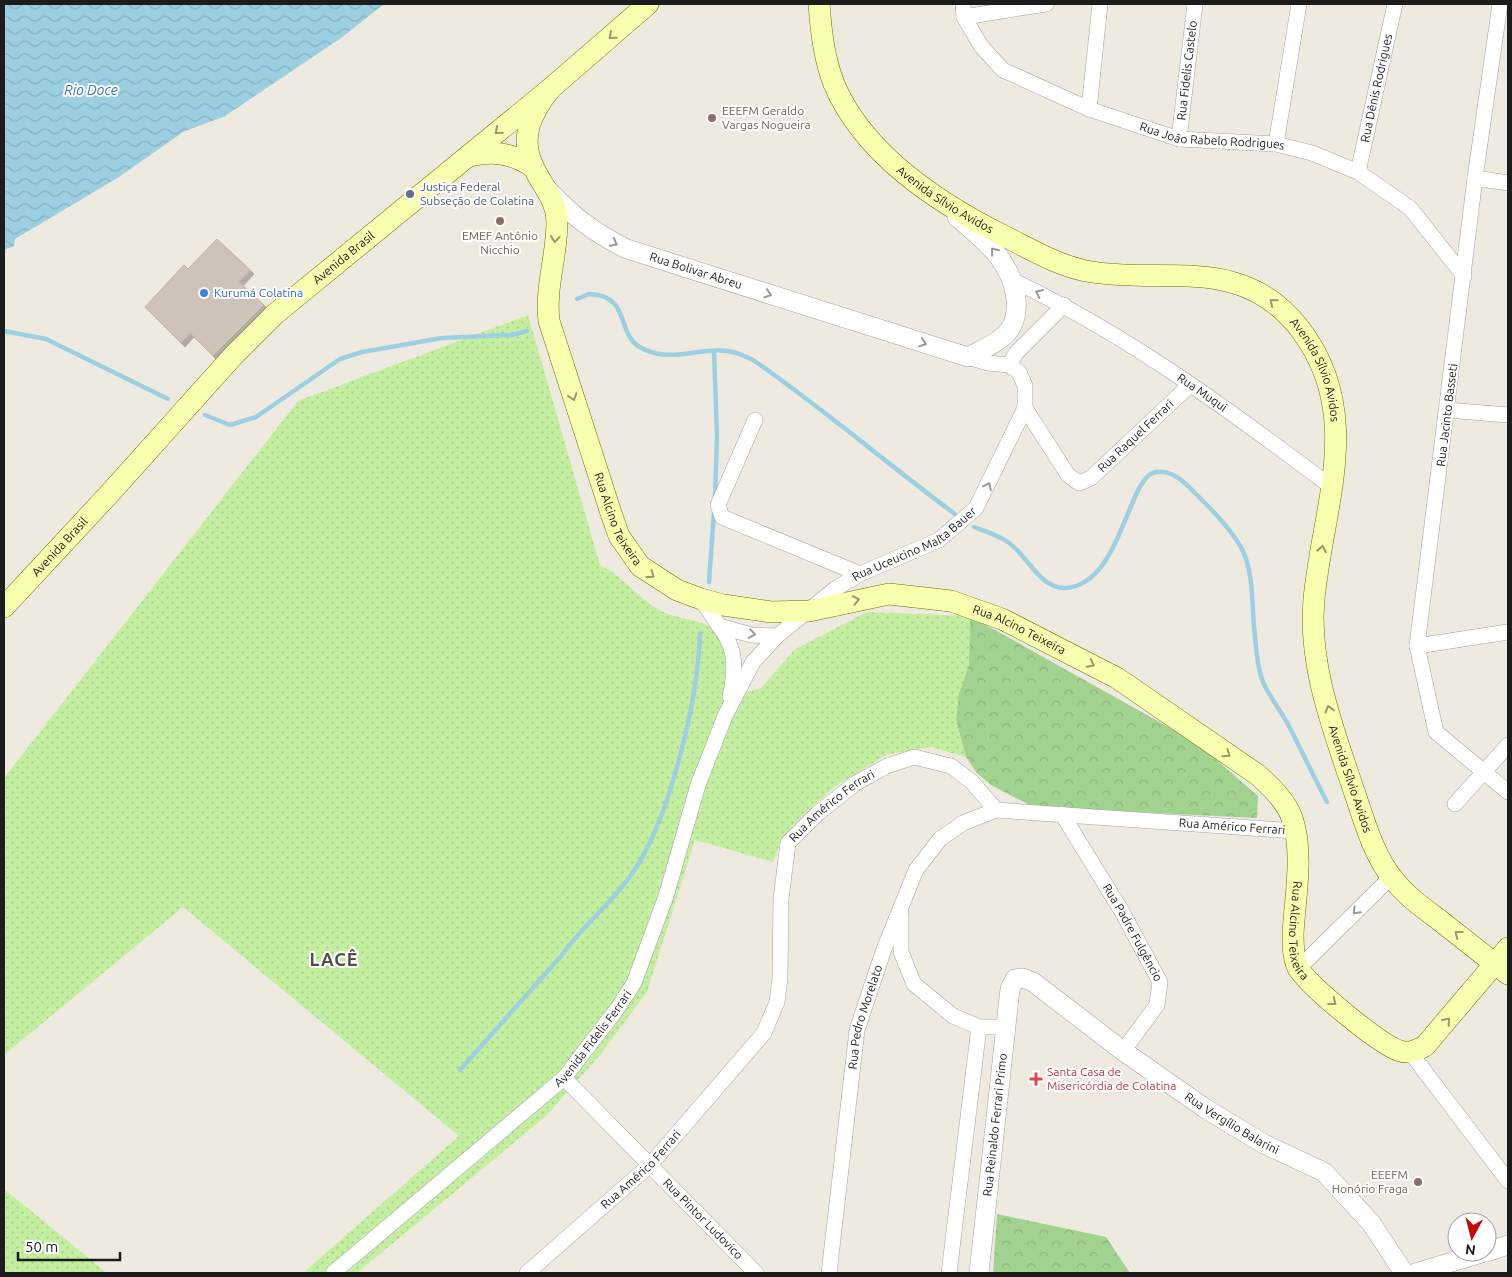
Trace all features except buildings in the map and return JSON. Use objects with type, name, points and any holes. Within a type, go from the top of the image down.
[{"type":"main road","name":"Avenida Brasil","points":[[4,607],[112,492],[233,356],[275,314],[550,89],[648,4]]},
{"type":"main road","name":"Avenida Sílvio Avidos","points":[[819,4],[825,55],[841,99],[865,134],[889,159],[920,185],[956,210],[992,230],[1073,268],[1110,274],[1216,278],[1253,288],[1269,298],[1290,318],[1306,338],[1318,359],[1328,383],[1336,424],[1337,443],[1333,488],[1314,602],[1314,642],[1318,668],[1363,818],[1391,877],[1406,894],[1504,962]]},
{"type":"main road","name":"Rua Bolivar Abreu","points":[[548,191],[532,166],[526,132],[534,109],[550,89]]},
{"type":"main road","points":[[467,157],[494,152],[520,159],[532,166]]},
{"type":"main road","name":"Rua Alcino Teixeira","points":[[548,191],[557,221],[548,288],[549,321],[610,510],[620,536],[640,566],[677,590],[701,599],[755,611],[809,612],[889,594],[951,601],[1002,619],[1118,678],[1258,775],[1284,804],[1291,816],[1295,831],[1297,853],[1293,934],[1298,968],[1316,989],[1373,1034],[1398,1050],[1410,1052]]},
{"type":"main road","points":[[1410,1052],[1426,1046],[1504,962]]},
{"type":"street","points":[[964,11],[1046,4]]},
{"type":"street","points":[[1089,108],[1100,4]]},
{"type":"street","name":"Rua Fidelis Castelo","points":[[1179,139],[1195,4]]},
{"type":"street","points":[[1276,144],[1299,4]]},
{"type":"street","name":"Rua Dênis Rodrigues","points":[[1358,172],[1395,4]]},
{"type":"street","name":"Rua Jacinto Basseti","points":[[1500,4],[1475,178],[1417,646],[1436,732],[1508,792]]},
{"type":"street","name":"Rua João Rabelo Rodrigues","points":[[964,11],[981,46],[1003,70],[1089,108],[1179,139],[1276,144],[1312,153],[1358,172],[1410,208],[1464,276]]},
{"type":"street","points":[[1475,178],[1508,183]]},
{"type":"street","points":[[920,185],[988,244],[1003,262],[1014,281],[1017,306],[1016,318],[1009,330],[968,357]]},
{"type":"street","name":"Rua Bolivar Abreu","points":[[548,191],[578,221],[626,249],[968,357]]},
{"type":"street","name":"Rua Muqui","points":[[1014,281],[1064,305],[1190,385],[1333,488]]},
{"type":"street","points":[[968,357],[988,363],[1012,359],[1064,305]]},
{"type":"street","points":[[1009,330],[1012,359],[1025,386],[1025,408]]},
{"type":"street","name":"Rua Raquel Ferrari","points":[[1025,408],[1068,475],[1079,483],[1091,478],[1190,385]]},
{"type":"street","name":"Rua Uceucino Malta Bauer","points":[[809,612],[835,589],[860,574],[939,540],[976,508],[1025,408]]},
{"type":"street","points":[[1447,410],[1508,415]]},
{"type":"street","points":[[755,420],[718,505],[722,517],[860,574]]},
{"type":"street","name":"Avenida Fidelis Ferrari","points":[[701,599],[730,640],[734,662],[725,716]]},
{"type":"street","name":"Avenida Fidelis Ferrari","points":[[332,1273],[564,1078],[585,1054],[634,983],[666,896],[698,785],[725,716],[753,662],[777,636],[809,612]]},
{"type":"street","points":[[719,626],[751,635],[777,636]]},
{"type":"street","points":[[1417,646],[1508,632]]},
{"type":"street","points":[[1454,804],[1508,745]]},
{"type":"street","name":"Rua Américo Ferrari","points":[[527,1273],[650,1165],[764,1032],[777,1002],[779,986],[780,899],[788,843],[818,812],[856,783],[887,766],[914,757],[951,766],[972,782],[996,810],[1295,831]]},
{"type":"street","name":"Rua Pedro Morelato","points":[[829,1273],[857,1030],[901,905],[916,870],[940,839],[963,823],[996,810]]},
{"type":"street","name":"Rua Padre Fulgêncio","points":[[1062,814],[1121,910],[1160,982],[1157,1005],[1123,1051]]},
{"type":"street","points":[[1298,968],[1391,877]]},
{"type":"street","points":[[901,905],[901,952],[914,984],[953,1016],[979,1027],[1004,1027]]},
{"type":"street","name":"Rua Vergílio Balarini","points":[[1015,979],[1023,978],[1033,982],[1123,1051],[1206,1109],[1264,1144],[1324,1172],[1371,1223],[1404,1273]]},
{"type":"street","name":"Rua Reinaldo Ferrari Primo","points":[[978,1273],[1004,1027],[1010,989],[1015,979]]},
{"type":"street","points":[[949,1273],[979,1027]]},
{"type":"street","points":[[1410,1052],[1508,1181]]},
{"type":"street","name":"Rua Pintor Ludovico","points":[[564,1078],[756,1273]]},
{"type":"street","points":[[1415,1273],[1452,1262]]},
{"type":"green space","points":[[528,315],[600,565],[617,576],[658,609],[674,616],[708,625],[713,629],[724,647],[740,694],[761,688],[794,650],[867,612],[970,616],[969,665],[956,720],[966,757],[931,747],[886,755],[834,787],[798,820],[781,840],[773,862],[695,840],[647,992],[600,1055],[546,1116],[357,1273],[303,1273],[459,1136],[183,907],[4,1055],[4,778],[298,401]]},
{"type":"green space","points":[[970,616],[1197,743],[1258,796],[1257,818],[1033,807],[991,785],[976,772],[966,757],[956,720],[959,694],[969,665]]},
{"type":"green space","points":[[4,1189],[107,1273],[4,1273]]},
{"type":"green space","points":[[997,1214],[1106,1237],[1130,1273],[993,1273]]},
{"type":"water","name":"Rio Doce","points":[[4,4],[384,4],[341,38],[225,116],[183,132],[119,177],[15,239],[14,246],[4,250]]},
{"type":"waterway","points":[[577,299],[589,294],[602,296],[611,301],[617,307],[632,340],[649,352],[671,355],[716,350],[738,353],[753,360],[805,397],[955,514]]},
{"type":"waterway","points":[[4,331],[46,339],[168,399]]},
{"type":"waterway","points":[[205,415],[230,425],[256,417],[340,359],[362,352],[442,338],[512,335],[527,331]]},
{"type":"waterway","points":[[714,351],[717,436],[715,497]]},
{"type":"waterway","points":[[974,527],[996,535],[1008,542],[1048,583],[1056,587],[1065,588],[1084,582],[1099,569],[1111,551],[1138,491],[1146,478],[1156,472],[1174,475],[1193,491],[1222,522],[1234,536],[1243,551],[1249,569],[1257,654],[1263,682],[1290,728],[1327,802]]},
{"type":"waterway","points":[[709,582],[714,512]]},
{"type":"waterway","points":[[460,1070],[562,955],[578,934],[615,896],[645,852],[658,824],[669,792],[688,724],[694,691],[700,633]]},
{"type":"place","name":"EEEFM Geraldo Vargas Nogueira","points":[[712,118]]},
{"type":"place","name":"Justiça Federal Subseção de Colatina","points":[[410,194]]},
{"type":"place","name":"EMEF Antônio Nicchio","points":[[500,221]]},
{"type":"place","name":"Kurumá Colatina","points":[[204,293]]},
{"type":"place","name":"Santa Casa de Misericórdia de Colatina","points":[[1036,1079]]},
{"type":"place","name":"EEEFM Honório Fraga","points":[[1418,1182]]},
{"type":"district","name":"LACÊ","points":[[334,960]]}]
